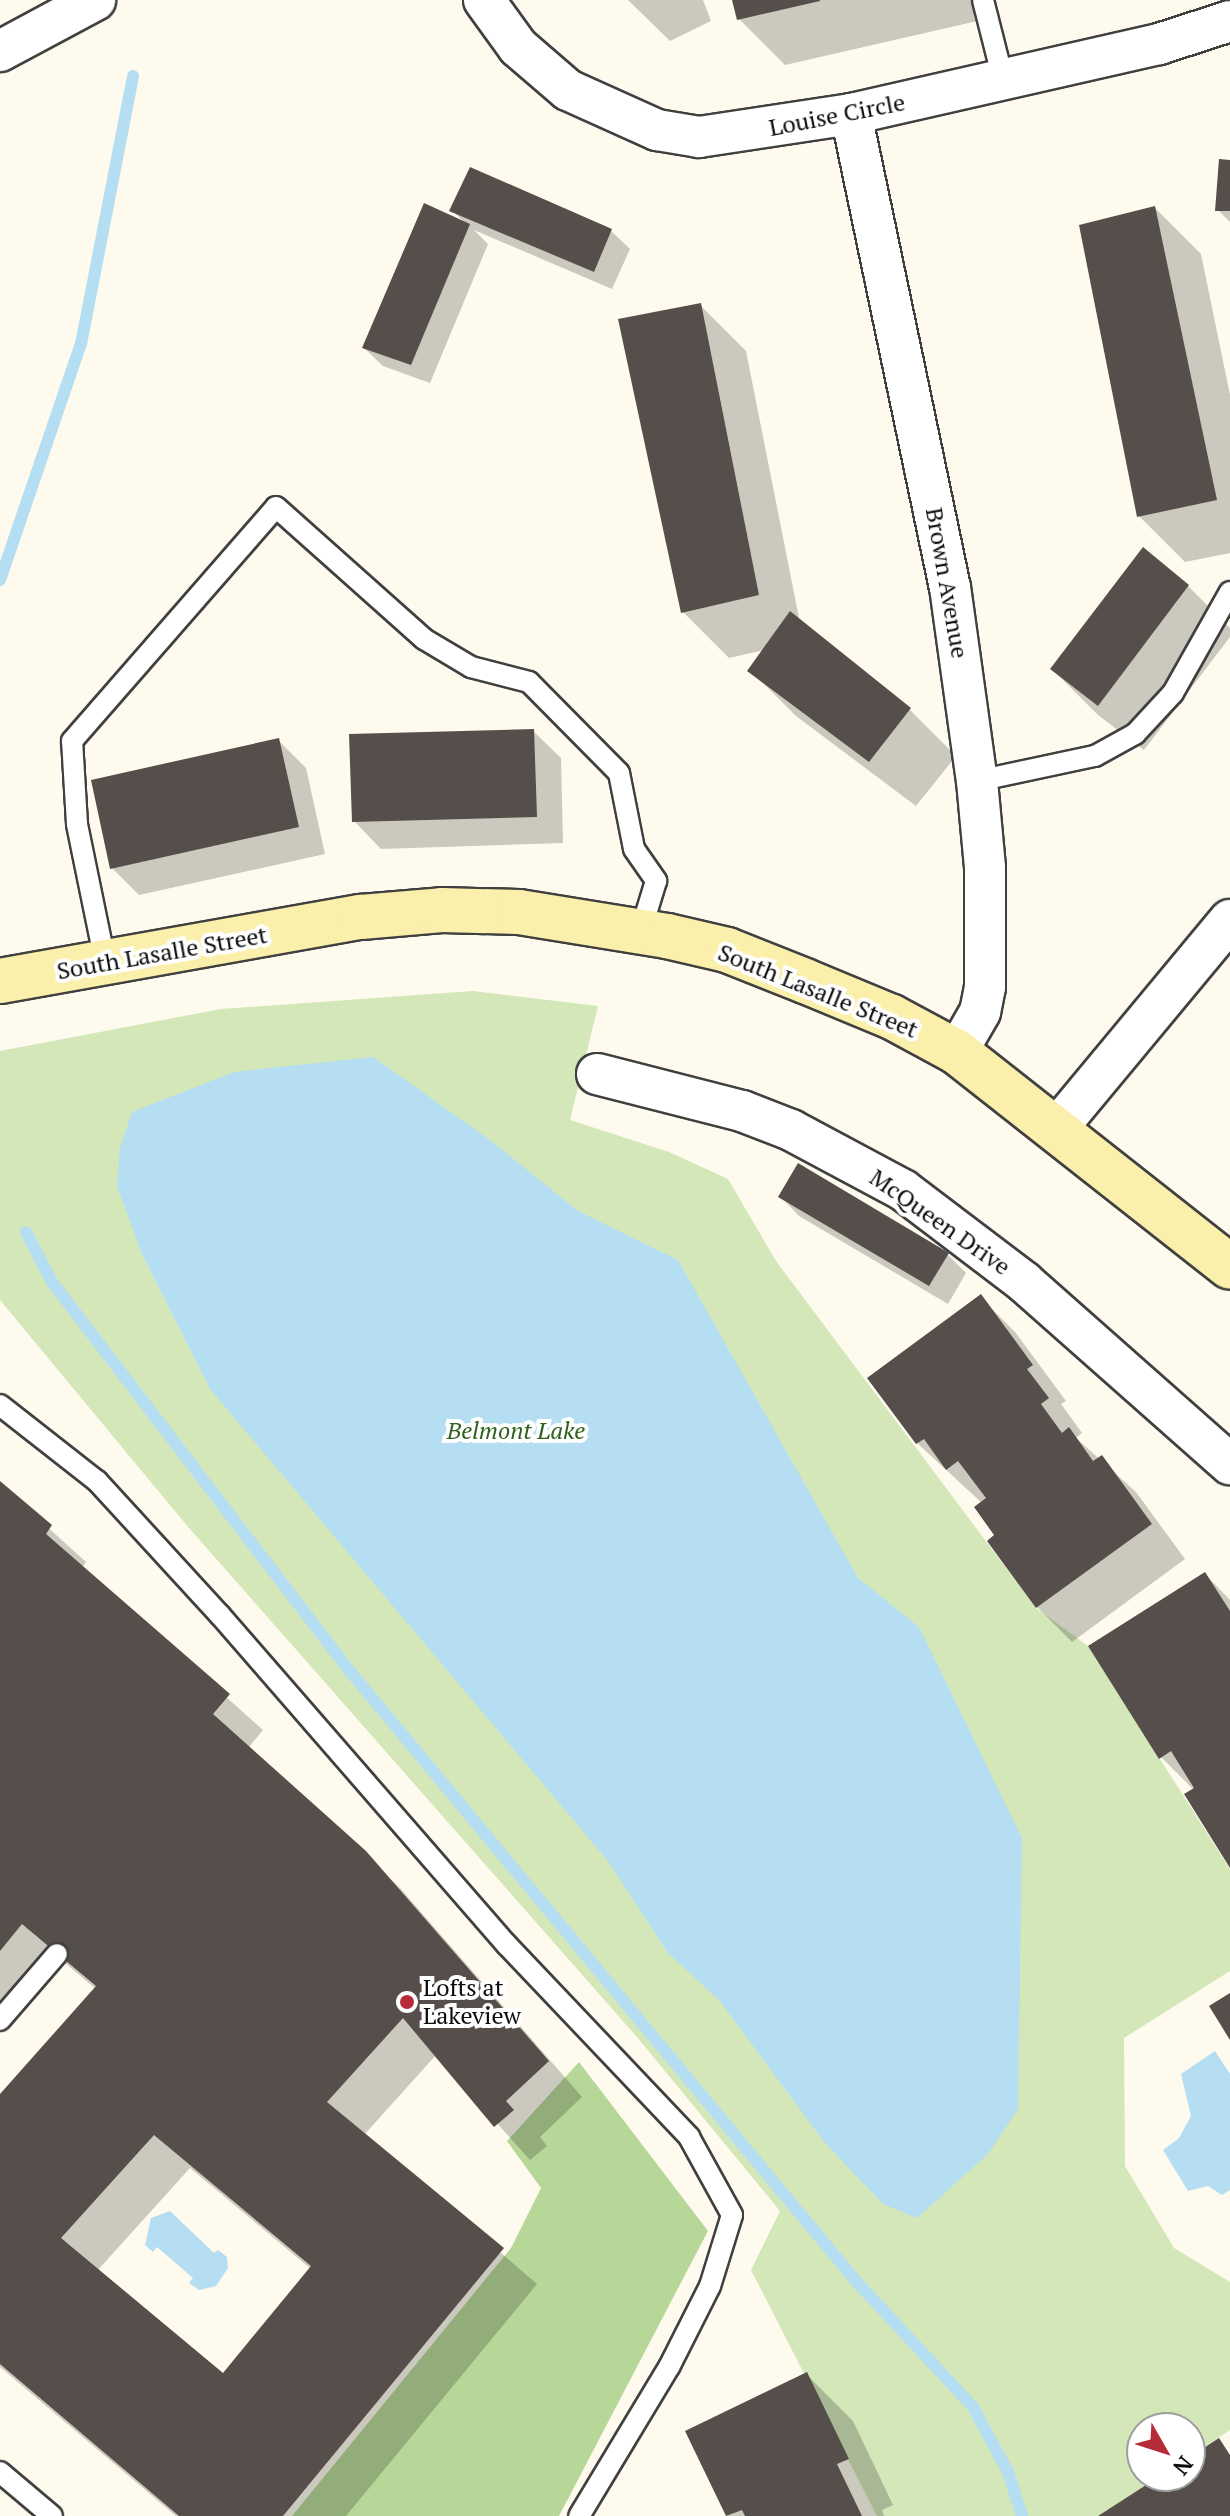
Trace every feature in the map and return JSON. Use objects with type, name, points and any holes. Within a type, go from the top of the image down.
[{"type":"street","points":[[0,51],[95,0]]},
{"type":"street","name":"Louise Circle","points":[[484,0],[518,47],[568,90],[657,130],[699,137],[851,114],[1159,44],[1230,21]]},
{"type":"street","name":"Brown Avenue","points":[[851,114],[950,587],[977,781],[985,868],[985,987],[980,1012],[957,1052]]},
{"type":"street","name":"South Lasalle Street","points":[[0,981],[361,917],[442,910],[519,912],[641,930],[727,950],[892,1017],[957,1052],[1058,1127],[1230,1267]]},
{"type":"street","points":[[1058,1127],[1230,920]]},
{"type":"street","name":"McQueen Drive","points":[[597,1074],[742,1111],[791,1130],[903,1190],[1024,1282],[1230,1464]]},
{"type":"lane","points":[[983,0],[1003,79]]},
{"type":"lane","points":[[105,961],[77,824],[72,741],[276,507],[424,639],[471,667],[529,682],[619,773],[634,849],[656,881],[641,930]]},
{"type":"lane","points":[[977,781],[1095,756],[1135,734],[1173,693],[1230,592]]},
{"type":"lane","points":[[0,1405],[97,1481],[220,1615],[507,1945],[689,2137],[732,2215],[710,2286],[669,2367],[579,2516]]},
{"type":"lane","points":[[0,2020],[57,1954]]},
{"type":"lane","points":[[0,2472],[52,2516]]},
{"type":"green space","name":"Belmont Lake","points":[[473,991],[598,1006],[570,1120],[669,1152],[728,1179],[776,1261],[1036,1608],[1088,1646],[1230,1869],[1230,1971],[1124,2038],[1125,2166],[1174,2248],[1230,2282],[1230,2430],[1206,2446],[1206,2412],[1126,2412],[1126,2492],[1135,2492],[1098,2516],[877,2516],[751,2270],[780,2211],[637,2037],[189,1528],[0,1300],[0,1051],[221,1009]]},
{"type":"green space","points":[[579,2062],[708,2231],[559,2516],[292,2516],[511,2248],[541,2188],[507,2141]]},
{"type":"water","points":[[373,1057],[490,1140],[578,1211],[678,1260],[858,1578],[919,1627],[1022,1838],[1018,2109],[988,2154],[917,2218],[883,2204],[825,2143],[719,2000],[668,1953],[608,1861],[210,1389],[142,1254],[117,1186],[120,1148],[132,1112],[234,1072]]},
{"type":"water","points":[[1215,2051],[1230,2074],[1230,2190],[1222,2195],[1208,2186],[1188,2191],[1163,2150],[1179,2138],[1191,2116],[1181,2074]]},
{"type":"water","points":[[170,2211],[214,2253],[218,2250],[227,2257],[228,2268],[216,2286],[199,2290],[189,2283],[193,2278],[157,2247],[153,2252],[145,2245],[151,2218]]},
{"type":"building","points":[[732,0],[820,0],[820,1],[737,20]]},
{"type":"building","points":[[1219,159],[1230,160],[1230,211],[1215,211]]},
{"type":"building","points":[[470,167],[612,229],[594,272],[449,211]]},
{"type":"building","points":[[424,203],[470,224],[411,365],[362,348]]},
{"type":"building","points":[[1155,206],[1217,500],[1137,517],[1079,225]]},
{"type":"building","points":[[701,303],[759,595],[681,613],[618,319]]},
{"type":"building","points":[[1143,547],[1189,585],[1098,706],[1050,669]]},
{"type":"building","points":[[790,611],[911,708],[869,762],[747,671]]},
{"type":"building","points":[[534,729],[537,817],[352,822],[349,734]]},
{"type":"building","points":[[279,738],[299,827],[110,869],[91,780]]},
{"type":"building","points":[[798,1163],[949,1253],[929,1286],[778,1197]]},
{"type":"building","points":[[981,1294],[1033,1365],[1027,1369],[1049,1398],[1041,1404],[1062,1433],[1069,1427],[1093,1461],[1102,1455],[1152,1524],[1036,1608],[987,1541],[994,1535],[974,1507],[986,1498],[958,1461],[946,1470],[924,1439],[916,1444],[867,1378]]},
{"type":"building","name":"Lofts at Lakeview","points":[[0,1481],[52,1525],[46,1534],[230,1694],[213,1714],[366,1851],[549,2061],[506,2101],[514,2110],[494,2127],[403,2018],[327,2102],[504,2248],[283,2516],[179,2516],[0,2364],[0,2094],[96,1986],[22,1924],[0,1951]],"holes":[[[154,2135],[311,2266],[223,2373],[61,2238]]]},
{"type":"building","points":[[1205,1572],[1230,1611],[1230,1868],[1184,1794],[1194,1788],[1171,1751],[1159,1759],[1088,1646]]},
{"type":"building","points":[[1230,1993],[1230,2040],[1209,2006]]},
{"type":"building","points":[[807,2372],[849,2459],[837,2464],[862,2516],[745,2516],[742,2510],[726,2516],[685,2431]]},
{"type":"building","points":[[1219,2438],[1230,2455],[1230,2516],[1098,2516],[1135,2492],[1206,2492],[1206,2447]]},
{"type":"waterway","points":[[0,580],[81,344],[133,76]]},
{"type":"waterway","points":[[26,1232],[52,1282],[349,1670],[855,2280],[973,2407],[1008,2472],[1022,2516]]},
{"type":"place","name":"Lofts at Lakeview","points":[[407,2002]]}]
